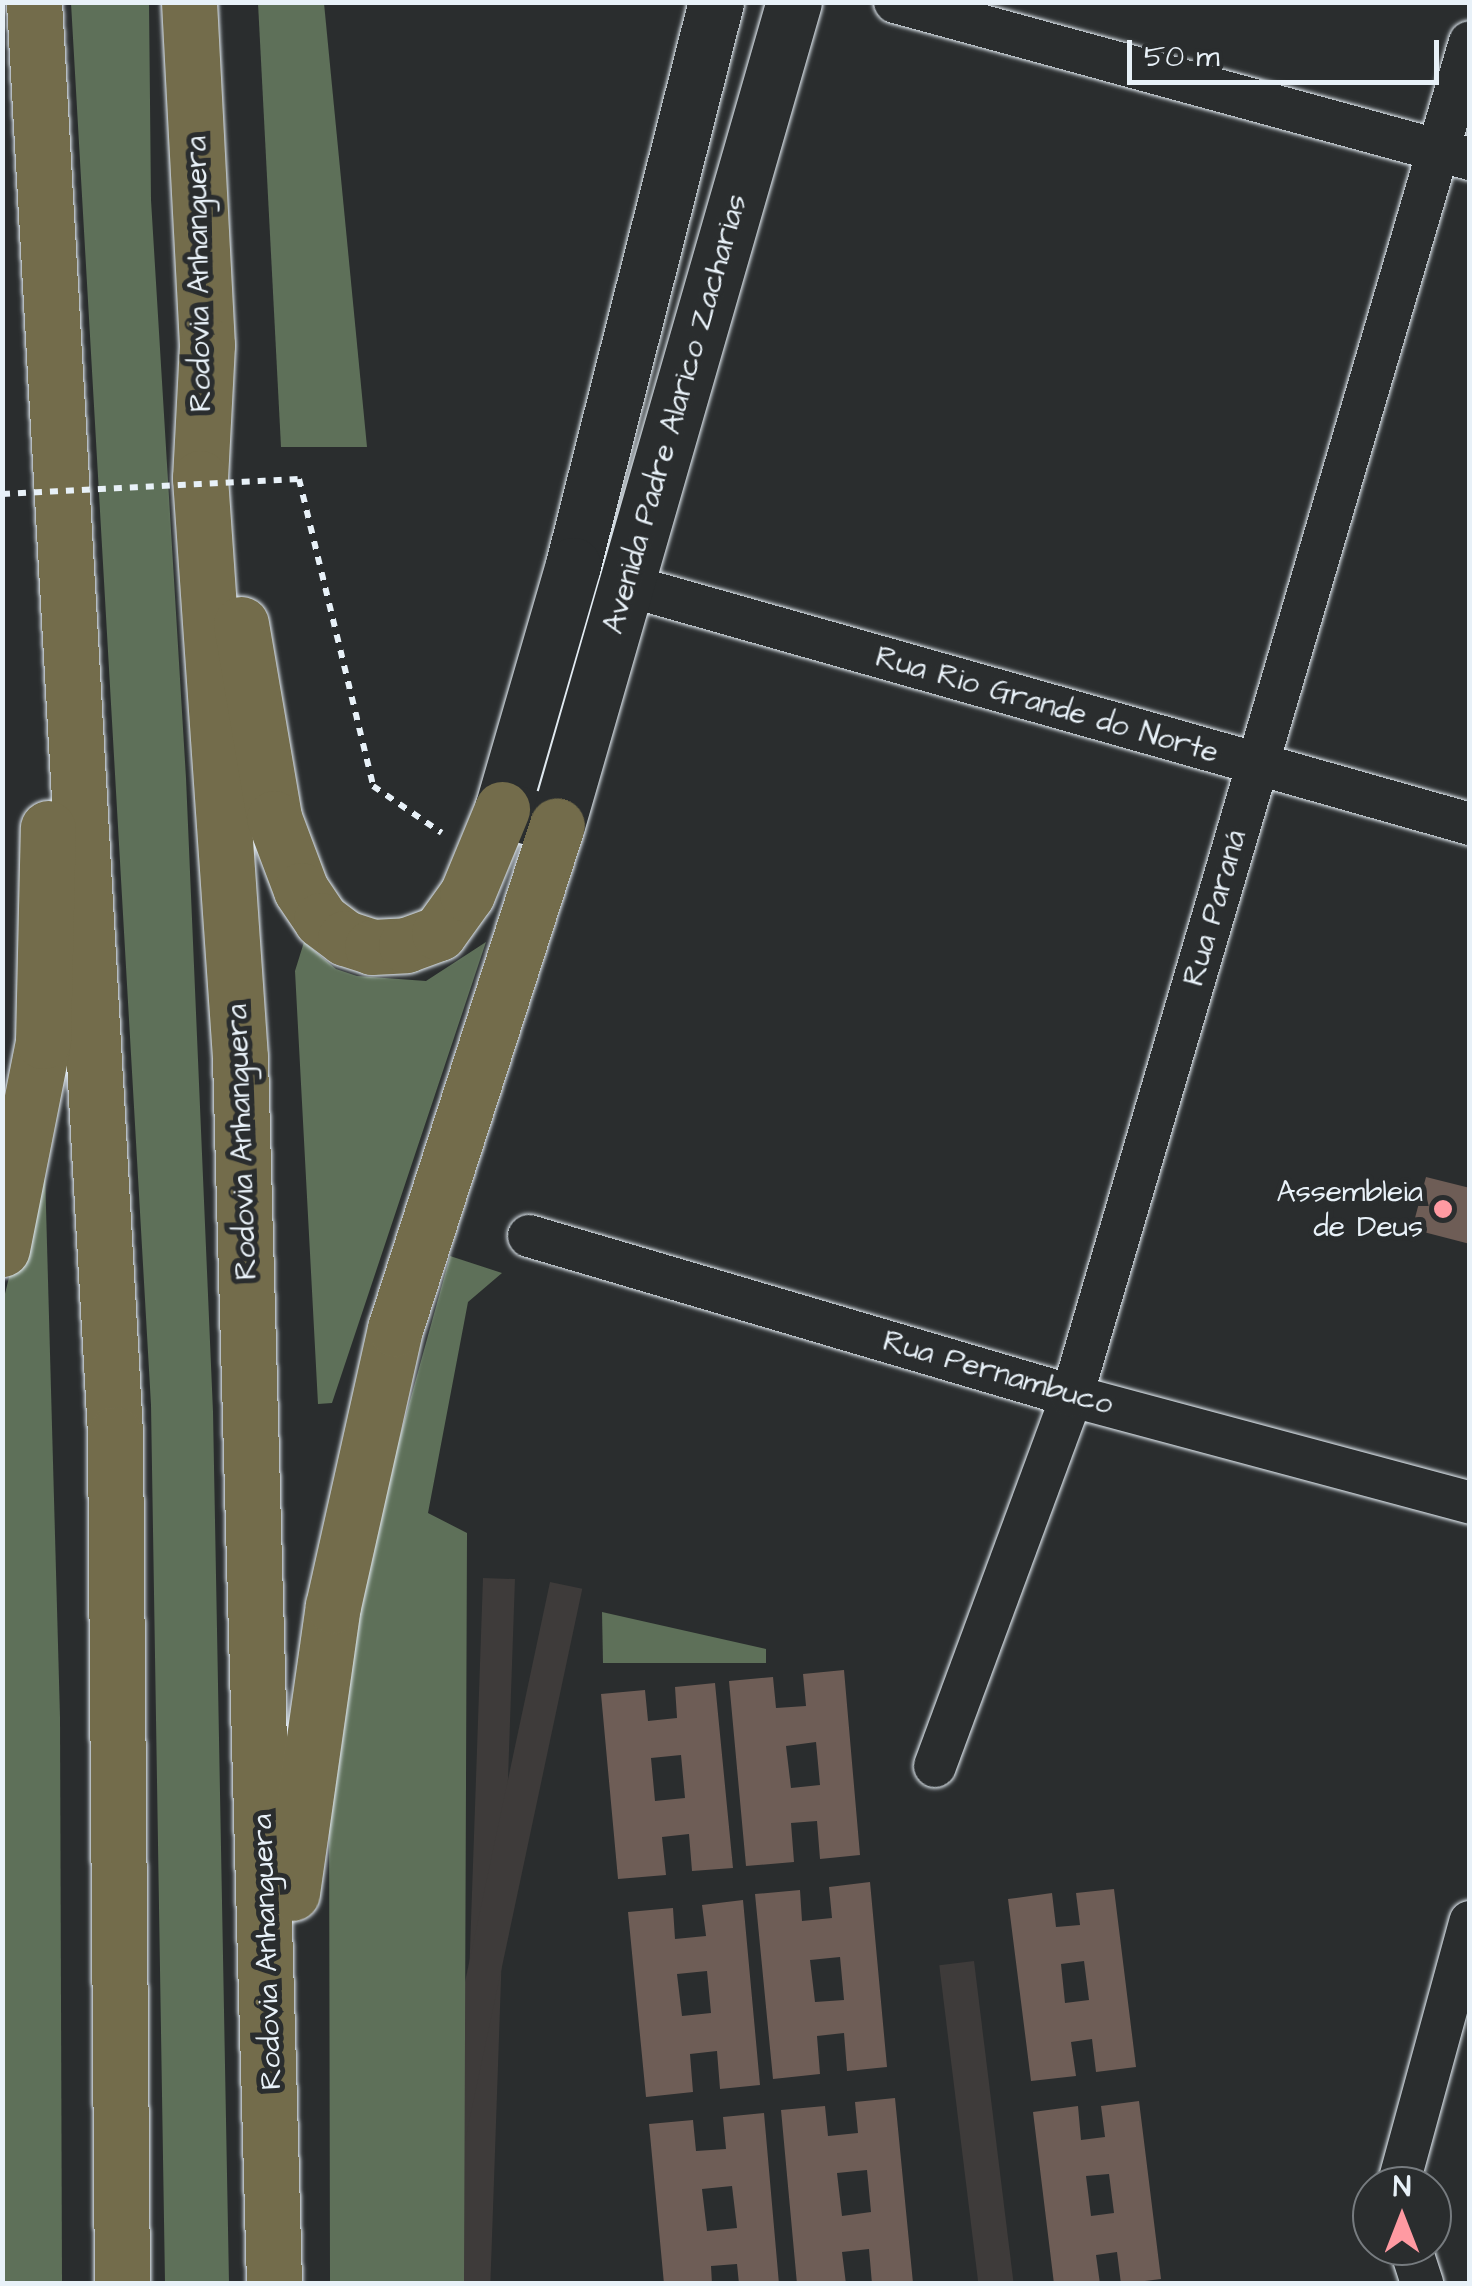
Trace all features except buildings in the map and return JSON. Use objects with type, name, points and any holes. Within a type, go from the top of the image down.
[{"type":"highway","points":[[34,2],[114,1434],[121,2272]]},
{"type":"highway","name":"Rodovia Anhanguera","points":[[189,2],[207,345],[200,478],[240,1058],[276,2266]]},
{"type":"highway","points":[[207,345],[236,599],[274,818],[301,890],[322,920],[345,938],[372,947],[406,945],[440,933],[467,894],[502,809]]},
{"type":"highway","points":[[2,1249],[43,1041],[59,470]]},
{"type":"highway","points":[[270,2040],[333,1606],[363,1463],[395,1329],[557,825]]},
{"type":"street","name":"Avenida Padre Alarico Zacharias","points":[[502,809],[573,566],[716,2]]},
{"type":"street","name":"Avenida Padre Alarico Zacharias","points":[[557,825],[794,2]]},
{"type":"street","points":[[895,2],[1453,154]]},
{"type":"street","name":"Rua Paraná","points":[[935,1766],[1072,1396],[1258,765],[1453,154],[1470,42]]},
{"type":"street","points":[[573,566],[626,585]]},
{"type":"street","name":"Rua Rio Grande do Norte","points":[[626,585],[1470,824]]},
{"type":"street","points":[[502,809],[557,825]]},
{"type":"street","name":"Rua Pernambuco","points":[[529,1236],[1072,1396],[1470,1503]]},
{"type":"street","points":[[1403,2166],[1470,1922]]},
{"type":"path","points":[[2,494],[299,480],[373,786],[481,859]]},
{"type":"shaded area","points":[[483,1578],[515,1579],[490,2284],[458,2283]]},
{"type":"shaded area","points":[[550,1582],[582,1589],[437,2275],[404,2268]]},
{"type":"shaded area","points":[[974,1961],[1014,2284],[978,2284],[939,1965]]},
{"type":"green space","points":[[71,3],[149,3],[151,200],[186,778],[213,1412],[229,2283],[165,2283],[151,1405]]},
{"type":"green space","points":[[258,3],[324,3],[367,447],[281,447]]},
{"type":"green space","points":[[304,942],[336,969],[357,976],[426,981],[486,942],[332,1403],[318,1404],[295,971]]},
{"type":"green space","points":[[44,1135],[60,1717],[62,2283],[3,2284],[2,1306]]},
{"type":"green space","points":[[450,1256],[502,1273],[468,1302],[428,1513],[467,1533],[464,2283],[330,2284],[329,1786],[359,1585]]},
{"type":"green space","points":[[602,1612],[766,1649],[766,1663],[603,1663]]},
{"type":"place","name":"Assembleia de Deus","points":[[1443,1209]]}]
